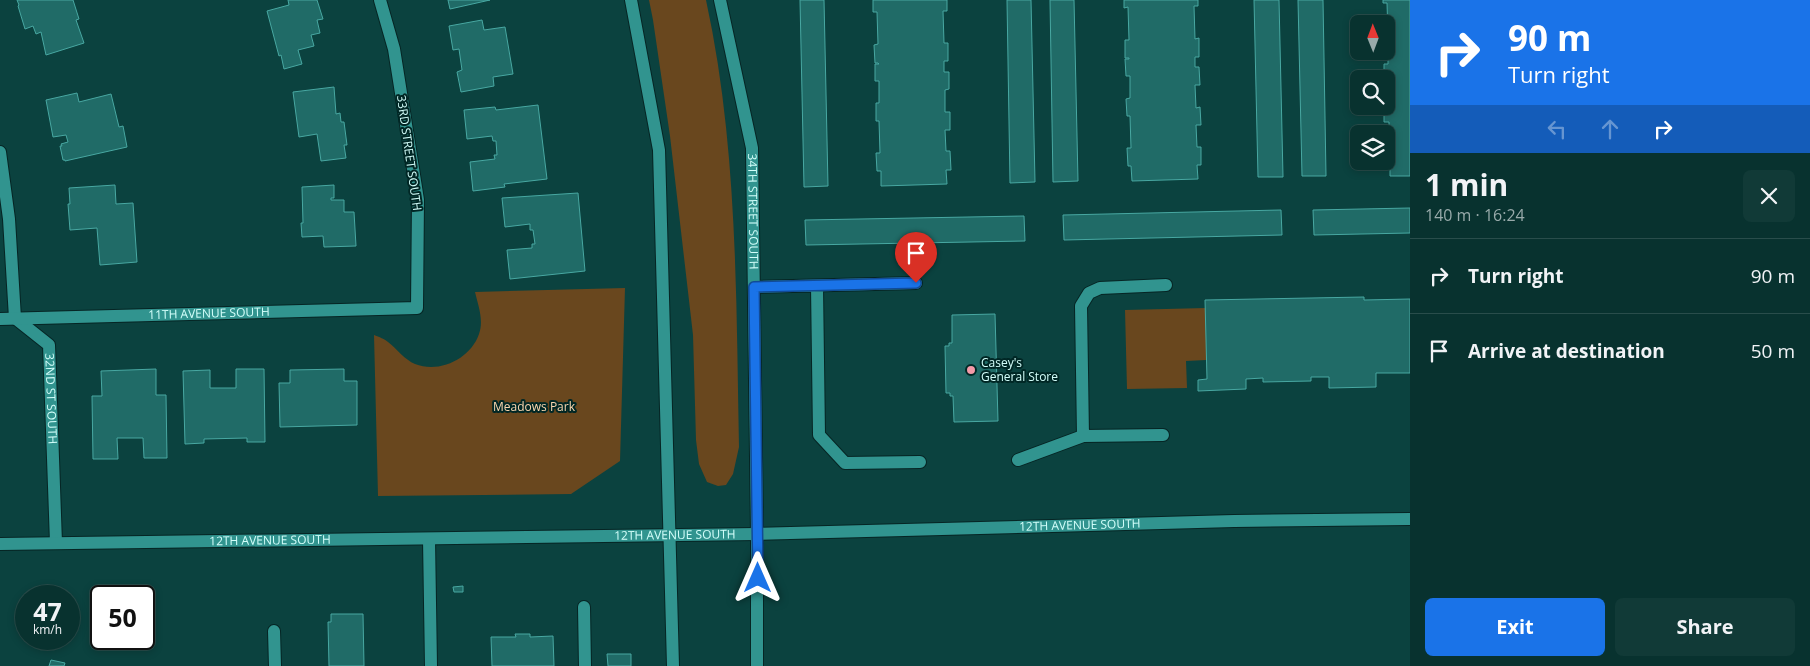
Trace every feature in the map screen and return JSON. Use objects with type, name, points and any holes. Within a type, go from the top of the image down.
[{"type":"street","name":"33RD STREET SOUTH","points":[[380,0],[394,49],[418,200],[417,308]]},
{"type":"street","points":[[631,0],[659,150],[671,535],[673,666]]},
{"type":"street","name":"34TH STREET SOUTH","points":[[720,0],[752,148],[757,666]]},
{"type":"street","points":[[0,152],[9,219],[15,318],[0,329]]},
{"type":"street","points":[[754,287],[916,283]]},
{"type":"street","points":[[1083,436],[1081,306],[1089,293],[1100,288],[1166,285]]},
{"type":"street","points":[[816,286],[819,435],[845,463],[920,462]]},
{"type":"street","name":"11TH AVENUE SOUTH","points":[[0,319],[417,308]]},
{"type":"street","name":"32ND ST SOUTH","points":[[15,318],[49,345],[56,543]]},
{"type":"street","points":[[1018,460],[1083,436],[1164,435]]},
{"type":"street","name":"12TH AVENUE SOUTH","points":[[0,544],[757,534],[1234,520],[1410,519]]},
{"type":"street","points":[[430,539],[431,666]]},
{"type":"street","points":[[584,607],[585,666]]},
{"type":"street","points":[[274,631],[275,666]]},
{"type":"green space","points":[[649,0],[706,0],[716,55],[730,167],[736,279],[739,447],[733,474],[726,485],[718,486],[707,482],[699,464],[696,440],[693,335],[670,136]]},
{"type":"green space","name":"Meadows Park","points":[[625,288],[620,461],[571,494],[378,496],[374,335],[387,341],[411,362],[425,367],[434,367],[453,362],[462,357],[475,343],[479,334],[481,318],[475,292]]},
{"type":"green space","points":[[1206,308],[1206,360],[1186,361],[1187,388],[1127,389],[1125,310]]},
{"type":"building","points":[[17,0],[73,0],[79,19],[76,20],[84,43],[46,55],[41,32],[36,34],[33,26],[25,29]]},
{"type":"building","points":[[288,0],[317,0],[323,19],[317,20],[320,33],[311,35],[314,46],[298,50],[302,64],[284,69],[267,11],[289,5]]},
{"type":"building","points":[[448,0],[490,0],[450,9]]},
{"type":"building","points":[[800,0],[824,0],[828,186],[804,187]]},
{"type":"building","points":[[873,0],[947,0],[947,11],[943,11],[944,43],[948,43],[948,61],[944,61],[944,72],[949,72],[949,89],[945,90],[945,112],[950,112],[950,130],[945,130],[946,151],[950,151],[951,170],[946,170],[947,184],[881,186],[881,171],[877,171],[876,153],[880,153],[879,121],[876,121],[876,103],[879,103],[879,81],[875,81],[875,64],[879,64],[875,63],[874,45],[878,44],[877,12],[873,12]]},
{"type":"building","points":[[1007,0],[1031,0],[1035,182],[1010,183]]},
{"type":"building","points":[[1050,0],[1074,0],[1078,181],[1053,182]]},
{"type":"building","points":[[1124,0],[1198,0],[1198,6],[1194,6],[1195,39],[1199,38],[1199,57],[1195,57],[1195,67],[1199,67],[1200,85],[1195,85],[1196,108],[1200,107],[1201,125],[1196,125],[1197,147],[1201,147],[1201,165],[1197,165],[1198,179],[1132,181],[1131,166],[1128,166],[1127,148],[1131,148],[1130,116],[1127,116],[1126,99],[1130,98],[1130,76],[1126,76],[1125,59],[1129,59],[1125,58],[1125,40],[1129,40],[1128,7],[1124,8]]},
{"type":"building","points":[[1254,0],[1279,0],[1283,177],[1258,177]]},
{"type":"building","points":[[1298,0],[1323,0],[1326,176],[1302,176]]},
{"type":"building","points":[[1383,0],[1410,0],[1410,176],[1390,176],[1390,170],[1395,170],[1395,125],[1389,125],[1389,122],[1384,122],[1384,115],[1395,115],[1395,70],[1384,70],[1384,64],[1388,64],[1388,60],[1395,60],[1395,15],[1387,15],[1387,3],[1383,3]]},
{"type":"building","points":[[482,20],[484,30],[505,27],[513,74],[493,77],[494,86],[461,92],[457,72],[462,70],[459,49],[453,50],[449,26]]},
{"type":"building","points":[[334,87],[336,114],[340,113],[341,122],[344,122],[347,145],[344,145],[346,158],[321,161],[317,134],[299,137],[293,92]]},
{"type":"building","points":[[77,93],[79,102],[111,94],[119,127],[123,126],[127,147],[63,160],[60,146],[68,142],[66,135],[53,137],[46,100]]},
{"type":"building","points":[[538,105],[547,179],[504,184],[505,187],[473,191],[470,162],[495,159],[494,155],[497,155],[496,141],[493,141],[492,136],[467,139],[464,110],[495,107],[496,110]]},
{"type":"building","points":[[115,185],[116,204],[133,203],[137,262],[100,265],[97,228],[70,230],[69,188]]},
{"type":"building","points":[[334,185],[334,198],[331,198],[331,200],[344,200],[344,212],[354,212],[356,246],[324,247],[323,236],[302,237],[302,187]]},
{"type":"building","points":[[578,193],[585,271],[510,279],[507,250],[532,248],[532,244],[535,244],[530,224],[505,227],[502,198]]},
{"type":"building","points":[[1410,208],[1410,233],[1314,235],[1313,210]]},
{"type":"building","points":[[1281,210],[1282,235],[1064,240],[1063,215]]},
{"type":"building","points":[[1024,216],[1025,241],[806,245],[805,220]]},
{"type":"building","points":[[1364,297],[1364,300],[1410,299],[1410,373],[1376,373],[1376,387],[1329,388],[1329,377],[1311,377],[1311,381],[1263,382],[1263,378],[1246,379],[1246,389],[1198,391],[1198,380],[1207,379],[1205,300]]},
{"type":"building","name":"Casey's General Store","points":[[995,314],[998,421],[954,422],[953,396],[950,396],[950,393],[946,393],[945,346],[949,346],[949,343],[952,343],[952,315]]},
{"type":"building","points":[[156,369],[156,395],[166,395],[167,458],[144,458],[143,438],[117,438],[118,459],[93,459],[92,396],[102,396],[101,371]]},
{"type":"building","points":[[236,369],[264,369],[265,442],[247,442],[247,438],[204,439],[204,443],[185,444],[183,371],[210,370],[210,388],[236,388]]},
{"type":"building","points":[[344,369],[344,381],[357,381],[357,425],[280,427],[279,383],[290,383],[290,370]]},
{"type":"building","points":[[463,586],[463,592],[454,592],[453,587]]},
{"type":"building","points":[[331,614],[363,614],[364,666],[329,666],[328,622],[331,622]]},
{"type":"building","points":[[515,634],[530,634],[530,637],[553,636],[554,666],[492,666],[491,637],[516,637]]},
{"type":"building","points":[[607,654],[631,654],[631,666],[608,666]]},
{"type":"building","points":[[51,660],[65,663],[64,666],[49,666]]},
{"type":"place","name":"Casey's General Store","points":[[971,370]]},
{"type":"route","points":[[758,578],[754,287],[916,283]]}]
